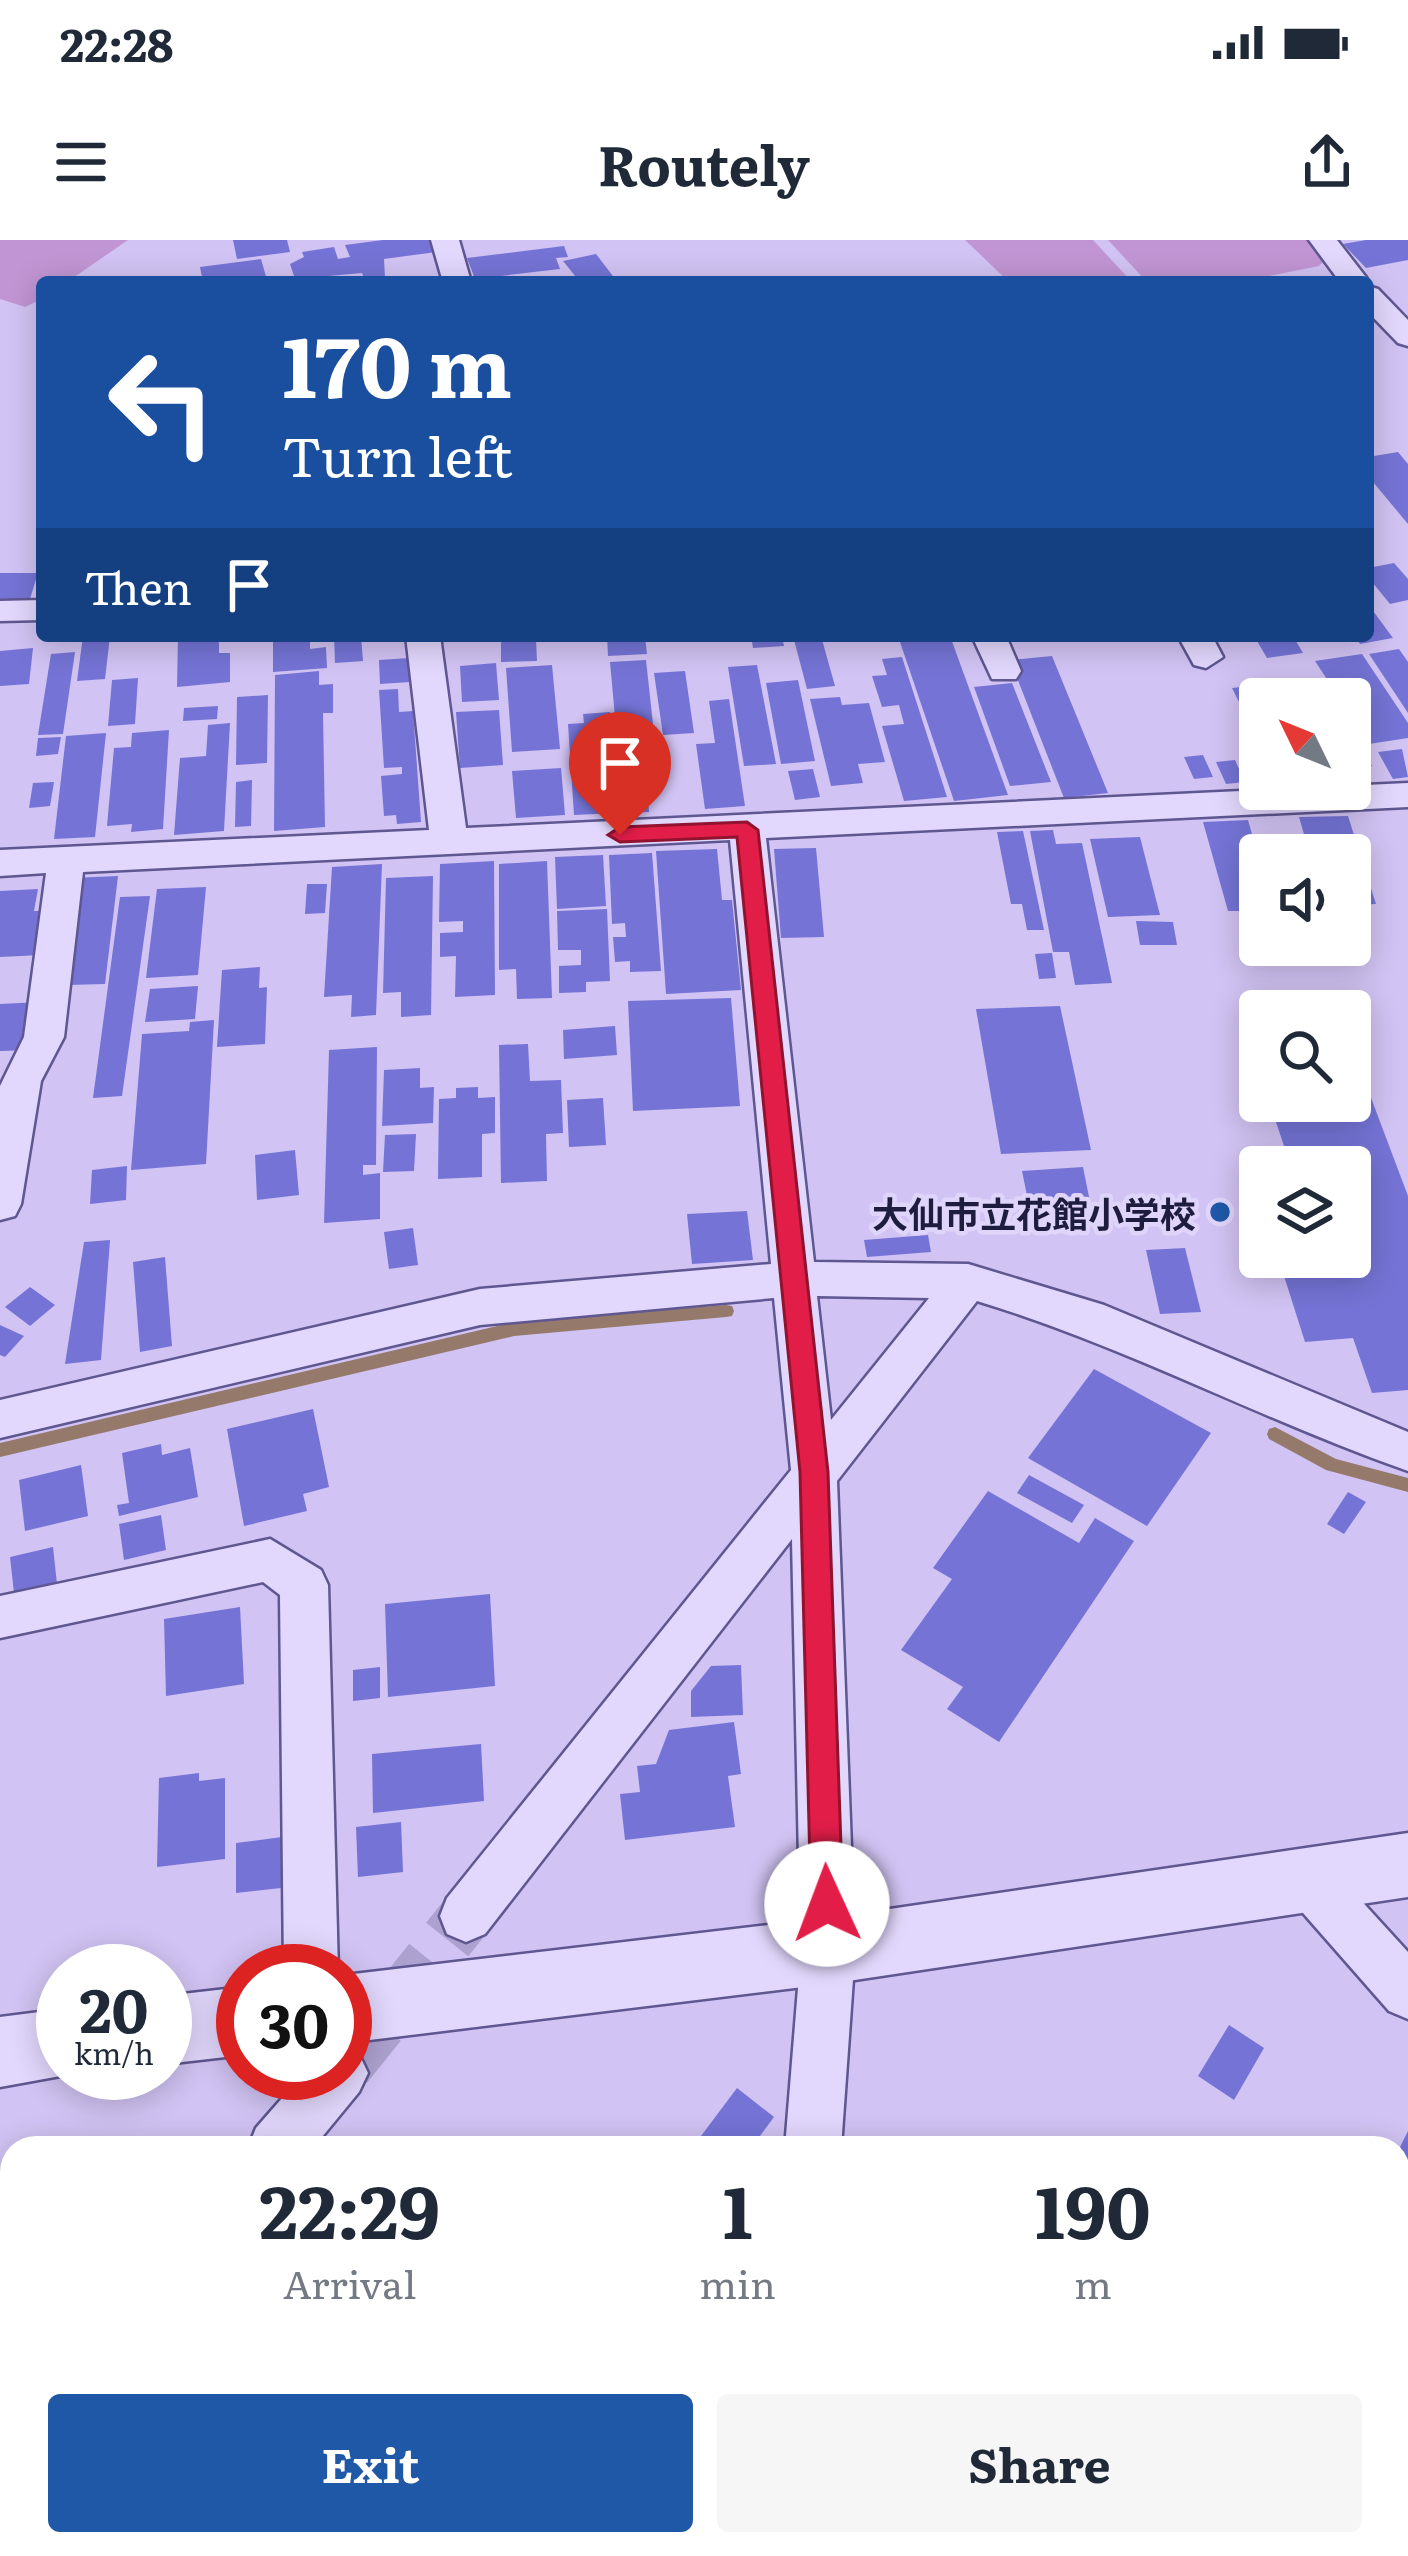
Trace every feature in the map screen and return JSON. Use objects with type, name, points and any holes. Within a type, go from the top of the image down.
[{"type":"street","points":[[445,240],[455,276]]},
{"type":"street","points":[[1323,240],[1351,276]]},
{"type":"street","points":[[1374,302],[1408,337]]},
{"type":"street","points":[[0,610],[36,610]]},
{"type":"street","points":[[424,642],[449,842]]},
{"type":"street","points":[[992,642],[1004,671]]},
{"type":"street","points":[[0,863],[1408,795]]},
{"type":"street","points":[[747,830],[814,1472],[828,1952],[814,2136]]},
{"type":"street","points":[[0,1204],[21,1081],[44,1037],[65,860]]},
{"type":"street","points":[[5,1412],[480,1307],[795,1279],[968,1282],[1089,1317],[1408,1452]]},
{"type":"street","points":[[466,1916],[968,1282]]},
{"type":"street","points":[[0,1617],[271,1561],[304,1585],[311,1944]]},
{"type":"street","points":[[372,2006],[828,1952],[1408,1865]]},
{"type":"street","points":[[1307,1879],[1408,1992]]},
{"type":"street","points":[[0,2052],[36,2047]]},
{"type":"street","points":[[286,2136],[316,2100]]},
{"type":"shaded area","points":[[0,240],[128,240],[76,276],[36,276],[36,302],[25,307],[0,299]]},
{"type":"shaded area","points":[[965,240],[1093,240],[1126,276],[1003,276]]},
{"type":"shaded area","points":[[1108,240],[1311,240],[1324,261],[1269,276],[1141,276]]},
{"type":"building","points":[[233,240],[287,240],[290,252],[237,259]]},
{"type":"building","points":[[432,240],[436,252],[384,259],[385,276],[294,276],[290,264],[304,257],[302,252],[334,247],[338,259],[350,257],[345,245]]},
{"type":"building","points":[[1408,240],[1408,260],[1366,268],[1343,244]]},
{"type":"building","points":[[564,246],[568,257],[556,258],[560,269],[500,276],[474,276],[467,258]]},
{"type":"building","points":[[596,254],[613,276],[575,276],[563,261]]},
{"type":"building","points":[[261,259],[266,276],[202,276],[200,267]]},
{"type":"building","points":[[1398,452],[1408,464],[1408,524],[1374,483],[1374,456]]},
{"type":"building","points":[[1394,563],[1408,579],[1408,600],[1390,604],[1374,584],[1374,567]]},
{"type":"building","points":[[0,573],[36,573],[29,602],[0,602]]},
{"type":"building","points":[[1374,612],[1393,638],[1374,641]]},
{"type":"building","points":[[82,642],[109,642],[105,679],[77,681]]},
{"type":"building","points":[[178,642],[219,642],[219,653],[230,653],[230,682],[177,687]]},
{"type":"building","points":[[273,642],[326,647],[327,668],[273,672]]},
{"type":"building","points":[[334,642],[361,642],[363,661],[335,663]]},
{"type":"building","points":[[501,642],[536,642],[537,661],[501,662]]},
{"type":"building","points":[[607,642],[646,642],[647,654],[608,656]]},
{"type":"building","points":[[752,642],[783,642],[784,646],[753,648]]},
{"type":"building","points":[[795,642],[823,642],[835,686],[807,689]]},
{"type":"building","points":[[900,642],[952,642],[1008,795],[954,801]]},
{"type":"building","points":[[1258,642],[1297,642],[1303,653],[1267,658]]},
{"type":"building","points":[[33,648],[29,684],[0,686],[0,651]]},
{"type":"building","points":[[1399,649],[1408,662],[1408,713],[1369,654]]},
{"type":"building","points":[[75,652],[63,734],[38,735],[51,654]]},
{"type":"building","points":[[1362,654],[1408,723],[1408,738],[1371,744],[1371,678],[1326,678],[1315,661]]},
{"type":"building","points":[[1052,656],[1108,793],[1064,798],[1010,660]]},
{"type":"building","points":[[902,657],[947,797],[904,801],[882,726],[904,724],[899,705],[882,707],[872,676],[887,675],[882,659]]},
{"type":"building","points":[[409,658],[410,682],[380,684],[379,660]]},
{"type":"building","points":[[646,660],[658,770],[620,772],[610,662]]},
{"type":"building","points":[[496,663],[499,700],[462,702],[460,666]]},
{"type":"building","points":[[552,665],[560,749],[512,752],[506,668]]},
{"type":"building","points":[[757,665],[776,764],[744,766],[728,667]]},
{"type":"building","points":[[319,671],[319,685],[333,684],[333,713],[323,713],[325,827],[274,831],[275,675]]},
{"type":"building","points":[[685,671],[694,733],[663,735],[654,673]]},
{"type":"building","points":[[138,678],[135,724],[108,726],[112,680]]},
{"type":"building","points":[[798,680],[815,761],[781,764],[766,683]]},
{"type":"building","points":[[1012,683],[1051,782],[1010,786],[974,687]]},
{"type":"building","points":[[398,689],[399,712],[413,711],[421,822],[397,824],[396,815],[384,816],[381,776],[402,774],[402,767],[384,768],[379,690]]},
{"type":"building","points":[[268,695],[267,763],[236,765],[237,697]]},
{"type":"building","points":[[840,697],[842,705],[869,703],[885,762],[858,764],[863,783],[831,786],[810,699]]},
{"type":"building","points":[[729,699],[745,806],[705,809],[696,744],[715,743],[709,701]]},
{"type":"building","points":[[218,706],[217,719],[183,721],[184,708]]},
{"type":"building","points":[[499,710],[503,765],[460,768],[456,712]]},
{"type":"building","points":[[610,712],[618,813],[574,815],[568,724],[584,723],[583,714]]},
{"type":"building","points":[[230,723],[224,831],[174,835],[180,758],[206,756],[208,725]]},
{"type":"building","points":[[169,730],[163,829],[131,832],[132,824],[107,826],[114,748],[131,747],[132,733]]},
{"type":"building","points":[[106,733],[95,837],[54,839],[66,736]]},
{"type":"building","points":[[61,737],[58,754],[36,756],[38,738]]},
{"type":"building","points":[[1402,749],[1408,777],[1393,779],[1378,752]]},
{"type":"building","points":[[1203,755],[1213,777],[1194,779],[1184,757]]},
{"type":"building","points":[[1235,760],[1239,783],[1226,784],[1216,762]]},
{"type":"building","points":[[561,768],[565,815],[516,818],[512,771]]},
{"type":"building","points":[[813,769],[820,797],[795,800],[788,771]]},
{"type":"building","points":[[252,780],[251,826],[235,827],[236,782]]},
{"type":"building","points":[[54,782],[50,806],[29,808],[33,783]]},
{"type":"building","points":[[647,784],[649,812],[626,813],[624,785]]},
{"type":"building","points":[[1348,816],[1354,834],[1304,834],[1299,817]]},
{"type":"building","points":[[1248,820],[1252,834],[1239,834],[1239,911],[1228,911],[1203,822]]},
{"type":"building","points":[[1053,830],[1056,844],[1082,843],[1112,983],[1075,985],[1069,952],[1053,952],[1030,831]]},
{"type":"building","points":[[1023,831],[1044,930],[1027,930],[1022,904],[1011,904],[997,832]]},
{"type":"building","points":[[1140,837],[1160,915],[1108,917],[1090,839]]},
{"type":"building","points":[[816,848],[824,937],[781,938],[774,849]]},
{"type":"building","points":[[717,849],[722,900],[732,900],[741,990],[666,994],[656,851]]},
{"type":"building","points":[[652,853],[661,971],[630,972],[630,961],[615,962],[613,937],[626,937],[625,923],[612,924],[609,855]]},
{"type":"building","points":[[603,855],[606,906],[557,909],[555,857]]},
{"type":"building","points":[[494,861],[495,995],[455,997],[456,956],[440,957],[440,933],[463,932],[463,921],[439,922],[440,864]]},
{"type":"building","points":[[547,861],[552,998],[517,999],[516,969],[499,970],[499,864]]},
{"type":"building","points":[[382,864],[376,1015],[351,1017],[352,995],[324,997],[332,867]]},
{"type":"building","points":[[118,876],[105,984],[67,985],[71,878]]},
{"type":"building","points":[[433,876],[431,1015],[401,1017],[401,992],[383,993],[386,878]]},
{"type":"building","points":[[307,884],[327,884],[325,913],[305,914]]},
{"type":"building","points":[[206,887],[198,975],[146,978],[157,889]]},
{"type":"building","points":[[38,889],[34,911],[49,911],[41,955],[0,957],[0,891]]},
{"type":"building","points":[[150,896],[122,1096],[93,1098],[120,897]]},
{"type":"building","points":[[607,909],[610,981],[586,982],[586,992],[559,993],[559,966],[581,965],[581,950],[558,950],[557,911]]},
{"type":"building","points":[[1136,921],[1173,922],[1177,945],[1140,945]]},
{"type":"building","points":[[1052,953],[1056,978],[1039,979],[1035,954]]},
{"type":"building","points":[[260,967],[259,988],[267,987],[265,1044],[217,1047],[222,970]]},
{"type":"building","points":[[198,986],[195,1019],[145,1022],[150,989]]},
{"type":"building","points":[[731,998],[740,1106],[633,1111],[628,1001]]},
{"type":"building","points":[[41,1002],[32,1050],[0,1051],[0,1004]]},
{"type":"building","points":[[1060,1006],[1091,1150],[1001,1154],[976,1009]]},
{"type":"building","points":[[214,1020],[206,1164],[131,1170],[142,1034],[189,1031],[190,1022]]},
{"type":"building","points":[[615,1026],[617,1055],[564,1059],[563,1030]]},
{"type":"building","points":[[528,1044],[530,1081],[561,1080],[563,1133],[546,1134],[547,1181],[501,1183],[499,1045]]},
{"type":"building","points":[[377,1047],[376,1165],[363,1165],[363,1175],[380,1173],[380,1219],[324,1223],[329,1050]]},
{"type":"building","points":[[420,1068],[420,1088],[434,1087],[433,1123],[382,1126],[384,1070]]},
{"type":"building","points":[[478,1087],[478,1098],[495,1097],[495,1133],[482,1134],[482,1177],[438,1179],[439,1099],[456,1098],[456,1088]]},
{"type":"building","points":[[603,1098],[606,1145],[569,1147],[567,1100]]},
{"type":"building","points":[[1371,1098],[1408,1196],[1408,1390],[1372,1393],[1353,1338],[1305,1342],[1285,1278],[1371,1278],[1371,1146],[1284,1146],[1276,1122],[1371,1122]]},
{"type":"building","points":[[416,1134],[414,1171],[383,1172],[385,1135]]},
{"type":"building","points":[[295,1150],[299,1195],[257,1200],[255,1155]]},
{"type":"building","points":[[127,1166],[126,1200],[90,1204],[92,1170]]},
{"type":"building","points":[[1083,1167],[1092,1212],[1031,1215],[1022,1171]]},
{"type":"building","points":[[747,1211],[753,1260],[692,1264],[687,1214]]},
{"type":"building","points":[[413,1228],[418,1265],[389,1269],[384,1232]]},
{"type":"building","points":[[928,1235],[931,1252],[867,1257],[864,1240]]},
{"type":"building","points":[[110,1240],[101,1360],[65,1364],[84,1242]]},
{"type":"building","points":[[1185,1248],[1201,1312],[1160,1314],[1146,1250]]},
{"type":"building","points":[[165,1257],[172,1346],[140,1352],[133,1262]]},
{"type":"building","points":[[30,1287],[55,1305],[30,1326],[5,1307]]},
{"type":"building","points":[[0,1325],[24,1336],[5,1357],[0,1355]]},
{"type":"building","points":[[1094,1369],[1211,1433],[1147,1526],[1028,1458]]},
{"type":"building","points":[[313,1409],[329,1487],[303,1494],[307,1511],[244,1526],[227,1429]]},
{"type":"building","points":[[161,1444],[162,1455],[190,1448],[198,1497],[119,1516],[117,1505],[129,1503],[122,1453]]},
{"type":"building","points":[[81,1465],[88,1516],[25,1531],[19,1480]]},
{"type":"building","points":[[1029,1475],[1084,1505],[1072,1523],[1017,1493]]},
{"type":"building","points":[[988,1491],[1079,1543],[1095,1518],[1134,1541],[999,1742],[947,1709],[963,1687],[901,1650],[952,1579],[933,1568]]},
{"type":"building","points":[[1348,1492],[1366,1502],[1344,1534],[1327,1524]]},
{"type":"building","points":[[161,1515],[166,1550],[124,1560],[119,1524]]},
{"type":"building","points":[[53,1547],[57,1584],[14,1593],[10,1557]]},
{"type":"building","points":[[490,1594],[495,1686],[388,1697],[385,1604]]},
{"type":"building","points":[[240,1607],[244,1684],[166,1696],[164,1619]]},
{"type":"building","points":[[741,1665],[743,1715],[691,1717],[691,1691],[711,1666]]},
{"type":"building","points":[[380,1667],[380,1698],[353,1701],[353,1670]]},
{"type":"building","points":[[734,1722],[741,1774],[728,1776],[735,1827],[625,1840],[620,1794],[640,1792],[637,1766],[656,1764],[669,1730]]},
{"type":"building","points":[[481,1744],[484,1801],[373,1813],[372,1754]]},
{"type":"building","points":[[199,1773],[199,1781],[225,1778],[225,1859],[157,1867],[159,1778]]},
{"type":"building","points":[[401,1822],[403,1872],[358,1877],[356,1827]]},
{"type":"building","points":[[282,1837],[281,1888],[236,1893],[236,1843]]},
{"type":"building","points":[[1229,2025],[1264,2048],[1234,2100],[1198,2076]]},
{"type":"building","points":[[737,2088],[774,2117],[760,2136],[701,2136]]},
{"type":"waterway","points":[[0,1450],[514,1329],[726,1311]]},
{"type":"waterway","points":[[1275,1434],[1332,1465],[1408,1485]]},
{"type":"tunnel","points":[[372,2034],[466,1916]]},
{"type":"place","name":"大仙市立花館小学校","points":[[1220,1212]]},
{"type":"route","points":[[620,835],[747,830],[814,1472],[827,1904]]}]
